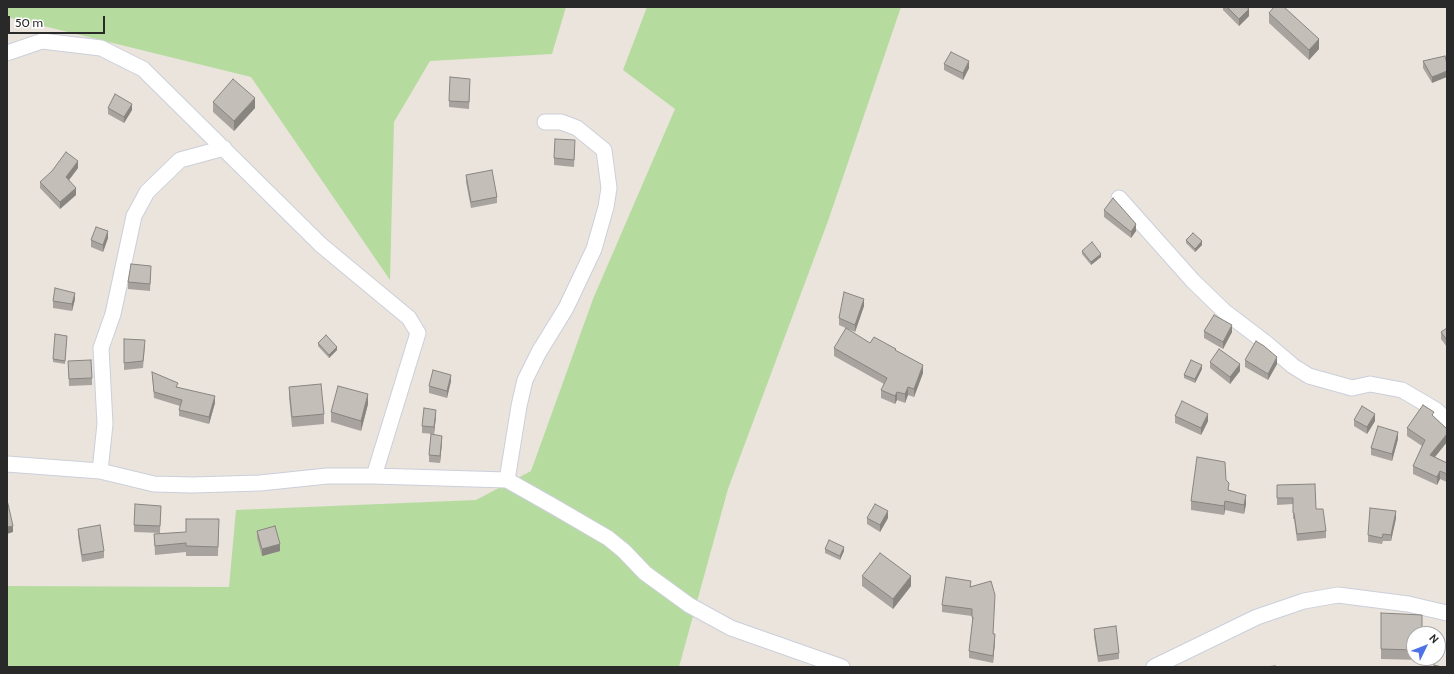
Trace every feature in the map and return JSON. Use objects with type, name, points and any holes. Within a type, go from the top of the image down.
[{"type":"street","points":[[7,52],[42,41],[101,48],[143,69],[321,245],[409,318],[418,333],[374,476]]},
{"type":"street","points":[[507,480],[519,406],[525,380],[539,352],[566,308],[594,249],[606,207],[609,188],[604,150],[577,128],[561,122],[545,122]]},
{"type":"street","points":[[100,472],[105,424],[101,348],[113,314],[134,216],[147,192],[180,160],[224,148]]},
{"type":"street","points":[[1119,198],[1193,281],[1224,311],[1293,366],[1309,376],[1352,388],[1370,384],[1402,390],[1436,410],[1447,420]]},
{"type":"street","points":[[7,464],[100,472],[154,484],[192,485],[260,483],[327,476],[507,480],[608,538],[624,551],[644,573],[689,606],[731,628],[842,667]]},
{"type":"street","points":[[1154,667],[1257,616],[1304,601],[1338,595],[1408,604],[1447,613]]},
{"type":"green space","points":[[7,7],[566,7],[552,54],[430,61],[394,122],[390,280],[251,77],[7,17]]},
{"type":"green space","points":[[647,7],[901,7],[828,221],[728,489],[679,667],[7,667],[7,586],[229,587],[236,510],[476,500],[531,471],[593,299],[675,109],[623,70]]},
{"type":"building","points":[[1227,7],[1246,7],[1249,9],[1239,19]]},
{"type":"building","points":[[1274,7],[1284,7],[1319,39],[1309,50],[1269,13]]},
{"type":"building","points":[[951,52],[969,61],[963,73],[944,64]]},
{"type":"building","points":[[1445,56],[1447,71],[1432,77],[1423,61]]},
{"type":"building","points":[[450,77],[470,79],[469,102],[449,101]]},
{"type":"building","points":[[233,79],[255,98],[234,121],[213,102]]},
{"type":"building","points":[[115,94],[132,104],[124,117],[108,108]]},
{"type":"building","points":[[555,139],[575,140],[574,160],[554,158]]},
{"type":"building","points":[[66,152],[78,161],[66,177],[76,188],[60,202],[40,182],[52,171]]},
{"type":"building","points":[[492,170],[497,197],[471,202],[466,175]]},
{"type":"building","points":[[1113,198],[1136,224],[1131,232],[1104,210]]},
{"type":"building","points":[[96,227],[108,231],[103,245],[91,240]]},
{"type":"building","points":[[1193,233],[1202,241],[1195,249],[1186,240]]},
{"type":"building","points":[[1092,242],[1101,254],[1091,262],[1082,251]]},
{"type":"building","points":[[131,264],[151,266],[150,284],[128,282]]},
{"type":"building","points":[[55,288],[75,293],[72,304],[53,301]]},
{"type":"building","points":[[844,292],[864,299],[855,325],[839,318]]},
{"type":"building","points":[[1214,315],[1232,325],[1223,342],[1204,331]]},
{"type":"building","points":[[846,328],[870,343],[874,337],[923,365],[914,389],[908,387],[905,394],[897,392],[895,396],[881,390],[887,378],[834,348]]},
{"type":"building","points":[[1447,328],[1447,340],[1441,332]]},
{"type":"building","points":[[55,334],[67,336],[65,361],[53,359]]},
{"type":"building","points":[[326,335],[337,347],[329,355],[318,343]]},
{"type":"building","points":[[124,339],[145,340],[143,361],[124,363]]},
{"type":"building","points":[[1256,341],[1277,357],[1268,374],[1245,360]]},
{"type":"building","points":[[1219,349],[1240,364],[1230,377],[1210,362]]},
{"type":"building","points":[[91,360],[92,378],[69,379],[68,361]]},
{"type":"building","points":[[1191,360],[1202,365],[1195,379],[1184,375]]},
{"type":"building","points":[[433,370],[451,375],[447,391],[429,386]]},
{"type":"building","points":[[152,372],[178,383],[176,387],[215,396],[209,417],[179,410],[182,400],[154,392]]},
{"type":"building","points":[[321,384],[324,414],[292,417],[289,387]]},
{"type":"building","points":[[338,386],[368,394],[361,421],[331,412]]},
{"type":"building","points":[[1182,401],[1208,414],[1201,428],[1175,416]]},
{"type":"building","points":[[1423,405],[1434,412],[1432,415],[1447,429],[1447,434],[1430,455],[1447,463],[1447,474],[1440,471],[1437,477],[1413,466],[1425,440],[1407,428]]},
{"type":"building","points":[[1362,406],[1375,414],[1367,427],[1354,420]]},
{"type":"building","points":[[424,408],[436,410],[434,427],[422,426]]},
{"type":"building","points":[[1378,426],[1398,432],[1392,454],[1371,448]]},
{"type":"building","points":[[431,434],[442,436],[440,456],[429,455]]},
{"type":"building","points":[[1197,457],[1225,462],[1226,480],[1229,483],[1228,490],[1246,495],[1244,505],[1225,501],[1224,506],[1191,501]]},
{"type":"building","points":[[1315,484],[1316,509],[1323,509],[1326,531],[1297,534],[1293,513],[1293,498],[1277,498],[1277,485]]},
{"type":"building","points":[[8,504],[13,526],[7,527],[7,505]]},
{"type":"building","points":[[135,504],[161,506],[160,526],[134,525]]},
{"type":"building","points":[[875,504],[888,511],[880,525],[867,518]]},
{"type":"building","points":[[1370,508],[1396,511],[1391,535],[1383,534],[1382,538],[1368,535]]},
{"type":"building","points":[[186,519],[219,519],[218,547],[186,546],[186,543],[155,546],[154,534],[186,532]]},
{"type":"building","points":[[100,525],[104,551],[82,555],[78,529]]},
{"type":"building","points":[[275,526],[280,544],[262,549],[257,531]]},
{"type":"building","points":[[829,540],[844,547],[840,556],[825,549]]},
{"type":"building","points":[[880,553],[911,576],[893,599],[862,576]]},
{"type":"building","points":[[946,577],[971,581],[970,587],[991,581],[995,595],[993,634],[995,634],[993,656],[969,651],[973,617],[972,609],[942,605]]},
{"type":"building","points":[[1381,613],[1422,615],[1422,626],[1406,626],[1406,650],[1381,649]]},
{"type":"building","points":[[1116,626],[1119,653],[1098,656],[1094,629]]}]
